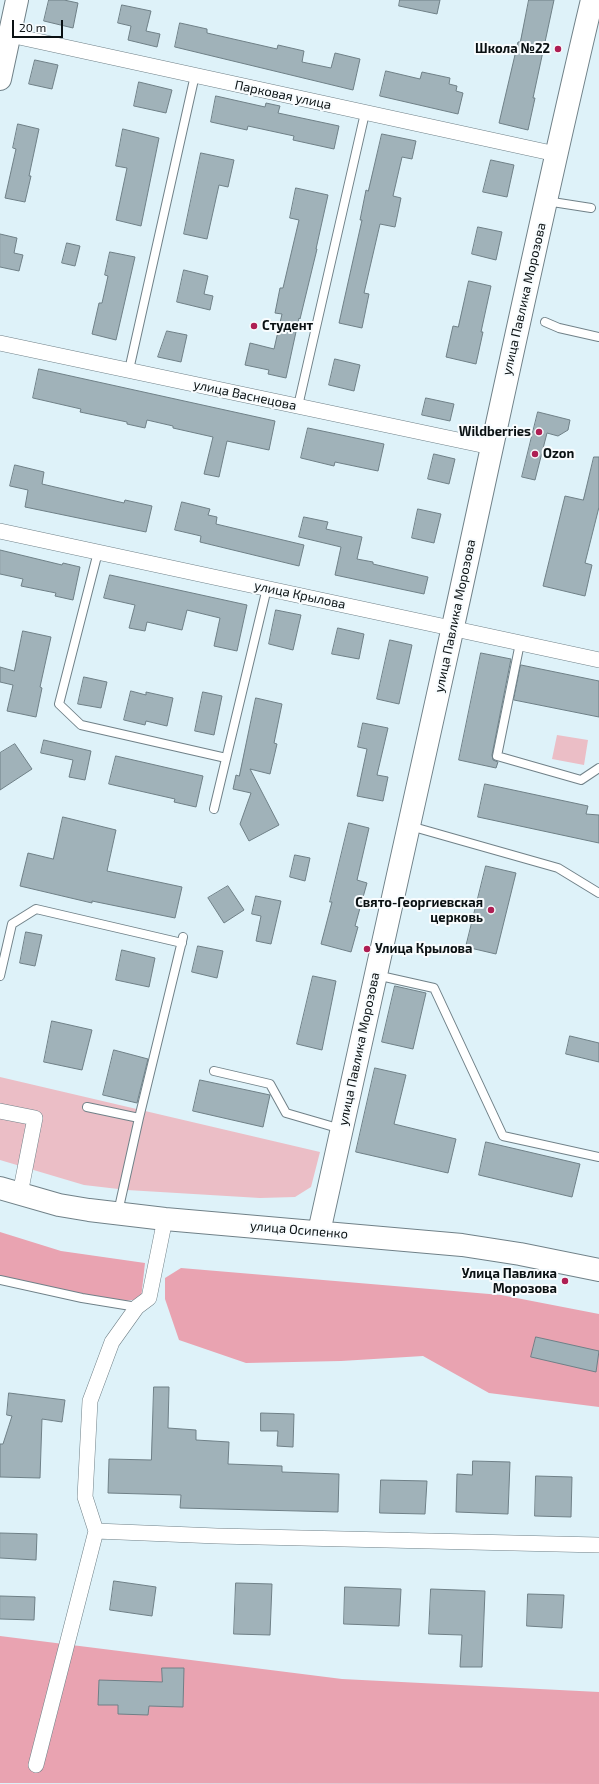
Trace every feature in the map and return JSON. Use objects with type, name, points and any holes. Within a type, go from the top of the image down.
[{"type":"street","points":[[0,79],[17,0]]},
{"type":"street","name":"улица Павлика Морозова","points":[[319,1232],[453,628],[491,447],[592,0]]},
{"type":"street","name":"Парковая улица","points":[[10,35],[556,154]]},
{"type":"street","name":"улица Васнецова","points":[[0,343],[491,447]]},
{"type":"street","name":"улица Крылова","points":[[0,531],[599,660]]},
{"type":"street","points":[[0,1111],[35,1118],[10,1191]]},
{"type":"street","name":"улица Осипенко","points":[[10,1191],[59,1205],[118,1213],[165,1219],[462,1245],[520,1254],[599,1270]]},
{"type":"street","points":[[36,1765],[96,1531],[85,1497],[90,1402],[112,1342],[137,1307],[149,1298],[165,1219]]},
{"type":"street","points":[[96,1531],[217,1536],[599,1545]]},
{"type":"lane","points":[[129,370],[195,75]]},
{"type":"lane","points":[[298,406],[366,113]]},
{"type":"lane","points":[[546,201],[591,208]]},
{"type":"lane","points":[[545,322],[560,328],[599,337]]},
{"type":"lane","points":[[98,552],[59,704],[81,725],[226,758]]},
{"type":"lane","points":[[214,809],[267,588]]},
{"type":"lane","points":[[520,643],[497,756],[581,780],[599,768]]},
{"type":"lane","points":[[409,826],[558,868],[599,893]]},
{"type":"lane","points":[[0,976],[12,924],[36,909],[183,940],[139,1118],[118,1213]]},
{"type":"lane","points":[[376,975],[434,988],[503,1136],[599,1157]]},
{"type":"lane","points":[[214,1071],[270,1084],[286,1113],[342,1129]]},
{"type":"lane","points":[[87,1107],[139,1118]]},
{"type":"lane","points":[[0,1280],[82,1298],[137,1307]]},
{"type":"shaded area","points":[[557,735],[588,740],[584,765],[552,759]]},
{"type":"shaded area","points":[[0,1077],[320,1152],[311,1187],[295,1197],[260,1198],[127,1190],[84,1185],[0,1160]]},
{"type":"shaded area","points":[[0,1232],[61,1251],[145,1263],[141,1299],[97,1304],[0,1277]]},
{"type":"shaded area","points":[[181,1268],[501,1295],[599,1314],[599,1407],[489,1393],[423,1356],[341,1361],[246,1363],[179,1340],[165,1299],[165,1278]]},
{"type":"shaded area","points":[[0,1636],[342,1679],[599,1692],[599,1784],[0,1783]]},
{"type":"building","points":[[49,0],[64,0],[78,3],[73,28],[44,21]]},
{"type":"building","points":[[400,0],[440,0],[437,14],[399,6]]},
{"type":"building","points":[[529,0],[554,0],[533,98],[535,98],[528,130],[499,123],[518,42],[520,42]]},
{"type":"building","points":[[122,5],[151,11],[146,31],[160,34],[157,47],[128,40],[131,26],[118,23]]},
{"type":"building","points":[[180,23],[207,29],[207,33],[277,49],[278,45],[304,51],[302,62],[331,68],[335,53],[360,59],[353,90],[175,47]]},
{"type":"building","points":[[35,60],[58,65],[52,89],[29,84]]},
{"type":"building","points":[[386,71],[420,79],[422,72],[450,78],[449,84],[457,86],[456,91],[463,93],[458,114],[380,96]]},
{"type":"building","points":[[139,82],[172,90],[166,113],[134,106]]},
{"type":"building","points":[[216,96],[265,107],[266,103],[280,106],[278,113],[339,126],[334,149],[293,140],[294,136],[248,126],[247,130],[211,122]]},
{"type":"building","points":[[18,124],[39,129],[25,202],[5,198],[16,149],[13,148]]},
{"type":"building","points":[[123,129],[159,138],[141,226],[116,220],[127,168],[116,166]]},
{"type":"building","points":[[382,134],[416,141],[412,159],[402,157],[393,196],[401,198],[395,227],[380,224],[364,293],[369,294],[362,328],[339,323],[362,220],[360,220],[366,190],[368,191]]},
{"type":"building","points":[[201,153],[234,160],[228,187],[219,185],[207,239],[184,234]]},
{"type":"building","points":[[491,160],[514,165],[507,197],[483,192]]},
{"type":"building","points":[[296,188],[328,195],[317,249],[300,319],[299,318],[286,378],[268,374],[269,370],[245,365],[250,343],[274,349],[282,314],[275,313],[280,288],[283,288],[299,220],[290,218]]},
{"type":"building","points":[[478,227],[502,232],[496,260],[472,254]]},
{"type":"building","points":[[0,234],[17,238],[14,253],[23,255],[19,271],[0,267]]},
{"type":"building","points":[[67,243],[80,246],[75,266],[62,263]]},
{"type":"building","points":[[110,252],[135,257],[116,340],[92,334],[99,303],[102,303],[108,276],[105,275]]},
{"type":"building","points":[[184,270],[208,276],[204,294],[213,296],[210,310],[177,302]]},
{"type":"building","points":[[469,281],[491,286],[476,364],[446,357],[453,326],[458,327]]},
{"type":"building","points":[[167,331],[187,335],[181,362],[158,357]]},
{"type":"building","points":[[335,359],[360,365],[354,391],[329,385]]},
{"type":"building","points":[[39,369],[275,421],[269,450],[227,441],[219,477],[204,474],[213,437],[173,428],[173,426],[147,420],[145,428],[127,424],[127,422],[80,412],[81,409],[33,398]]},
{"type":"building","points":[[426,398],[454,404],[450,421],[422,415]]},
{"type":"building","points":[[538,412],[570,420],[568,430],[558,436],[547,433],[535,480],[522,477]]},
{"type":"building","points":[[308,428],[384,444],[378,471],[335,462],[334,466],[301,458]]},
{"type":"building","points":[[434,454],[455,459],[449,484],[428,479]]},
{"type":"building","points":[[594,457],[599,457],[599,507],[585,563],[592,565],[585,596],[543,586],[565,496],[583,500]]},
{"type":"building","points":[[15,465],[44,472],[42,484],[124,503],[125,500],[152,506],[146,532],[25,507],[28,490],[10,486]]},
{"type":"building","points":[[182,502],[210,509],[208,515],[217,517],[216,524],[304,545],[299,566],[200,542],[201,536],[175,530]]},
{"type":"building","points":[[418,509],[441,514],[434,543],[412,538]]},
{"type":"building","points":[[304,517],[328,522],[326,529],[362,537],[357,559],[428,577],[424,594],[335,575],[341,547],[299,537]]},
{"type":"building","points":[[0,550],[62,565],[63,563],[80,567],[73,600],[55,596],[56,593],[21,586],[23,579],[0,574]]},
{"type":"building","points":[[110,575],[247,605],[237,651],[214,646],[220,618],[187,610],[182,630],[147,622],[145,631],[129,628],[135,605],[104,598]]},
{"type":"building","points":[[276,610],[301,615],[293,650],[269,644]]},
{"type":"building","points":[[338,628],[364,634],[359,659],[332,654]]},
{"type":"building","points":[[23,631],[51,637],[40,687],[42,688],[36,717],[7,711],[13,685],[0,682],[0,667],[14,671]]},
{"type":"building","points":[[390,640],[412,645],[399,704],[377,699]]},
{"type":"building","points":[[481,653],[511,659],[492,755],[493,760],[498,762],[496,768],[459,760]]},
{"type":"building","points":[[521,665],[599,681],[599,717],[514,700]]},
{"type":"building","points":[[84,677],[107,682],[101,708],[78,704]]},
{"type":"building","points":[[131,691],[146,695],[146,692],[173,698],[167,726],[146,721],[145,725],[124,720]]},
{"type":"building","points":[[203,692],[222,696],[214,735],[195,731]]},
{"type":"building","points":[[256,698],[282,704],[274,743],[277,744],[270,774],[250,769],[279,825],[249,841],[240,824],[251,793],[233,789],[236,775],[239,776]]},
{"type":"building","points":[[363,723],[388,728],[377,775],[388,777],[383,801],[357,796],[367,749],[358,747]]},
{"type":"building","points":[[44,740],[91,751],[85,780],[69,777],[73,760],[41,753]]},
{"type":"building","points":[[15,744],[32,769],[0,790],[0,753]]},
{"type":"building","points":[[116,756],[203,776],[196,807],[174,802],[175,799],[109,784]]},
{"type":"building","points":[[485,784],[588,806],[586,814],[599,815],[599,843],[478,817]]},
{"type":"building","points":[[63,817],[116,830],[107,871],[182,887],[175,918],[92,901],[92,903],[20,886],[28,853],[53,859]]},
{"type":"building","points":[[349,823],[369,828],[357,880],[367,883],[355,926],[358,927],[351,952],[321,944],[332,902],[330,902]]},
{"type":"building","points":[[295,855],[310,858],[305,881],[290,877]]},
{"type":"building","name":"Свято-Георгиевская церковь","points":[[486,866],[516,873],[496,954],[466,947]]},
{"type":"building","points":[[228,886],[244,910],[224,923],[208,898]]},
{"type":"building","points":[[256,896],[281,901],[271,944],[256,941],[261,916],[252,914]]},
{"type":"building","points":[[26,932],[42,935],[35,966],[20,963]]},
{"type":"building","points":[[198,946],[223,951],[217,978],[192,972]]},
{"type":"building","points":[[122,950],[155,958],[149,987],[116,980]]},
{"type":"building","points":[[313,976],[336,981],[322,1050],[297,1044]]},
{"type":"building","points":[[395,986],[426,993],[413,1049],[382,1042]]},
{"type":"building","points":[[52,1021],[92,1030],[82,1070],[44,1062]]},
{"type":"building","points":[[570,1036],[599,1043],[599,1062],[566,1054]]},
{"type":"building","points":[[114,1050],[148,1059],[137,1103],[103,1095]]},
{"type":"building","points":[[375,1068],[406,1075],[394,1124],[456,1139],[448,1173],[356,1152]]},
{"type":"building","points":[[200,1080],[270,1095],[263,1127],[193,1111]]},
{"type":"building","points":[[486,1142],[580,1164],[572,1197],[479,1175]]},
{"type":"building","points":[[536,1337],[599,1351],[596,1372],[531,1357]]},
{"type":"building","points":[[154,1387],[169,1387],[168,1428],[196,1430],[196,1440],[229,1442],[228,1464],[282,1466],[282,1472],[339,1474],[338,1512],[180,1508],[181,1495],[108,1493],[109,1459],[151,1460]]},
{"type":"building","points":[[9,1393],[65,1400],[62,1422],[42,1419],[40,1478],[0,1477],[0,1444],[3,1444],[12,1416],[7,1415]]},
{"type":"building","points":[[261,1413],[294,1414],[293,1447],[277,1446],[278,1431],[261,1431]]},
{"type":"building","points":[[473,1461],[510,1462],[508,1514],[456,1512],[457,1474],[472,1475]]},
{"type":"building","points":[[536,1476],[572,1477],[571,1517],[535,1516]]},
{"type":"building","points":[[381,1480],[427,1481],[425,1514],[380,1513]]},
{"type":"building","points":[[0,1533],[37,1534],[36,1560],[0,1558]]},
{"type":"building","points":[[114,1581],[156,1587],[152,1616],[110,1610]]},
{"type":"building","points":[[236,1583],[272,1584],[270,1635],[234,1634]]},
{"type":"building","points":[[345,1587],[401,1589],[399,1626],[344,1624]]},
{"type":"building","points":[[431,1589],[485,1591],[482,1667],[460,1667],[462,1635],[429,1634]]},
{"type":"building","points":[[528,1594],[564,1595],[562,1628],[527,1626]]},
{"type":"building","points":[[0,1596],[35,1597],[34,1620],[0,1619]]},
{"type":"building","points":[[162,1668],[184,1668],[183,1707],[149,1706],[148,1715],[118,1714],[118,1705],[98,1705],[99,1680],[162,1682]]},
{"type":"place","name":"Школа №22","points":[[558,49]]},
{"type":"place","name":"Студент","points":[[254,326]]},
{"type":"place","name":"Wildberries","points":[[539,432]]},
{"type":"place","name":"Ozon","points":[[535,454]]},
{"type":"place","name":"Свято-Георгиевская церковь","points":[[491,910]]},
{"type":"place","name":"Улица Крылова","points":[[367,949]]},
{"type":"place","name":"Улица Павлика Морозова","points":[[565,1281]]}]
